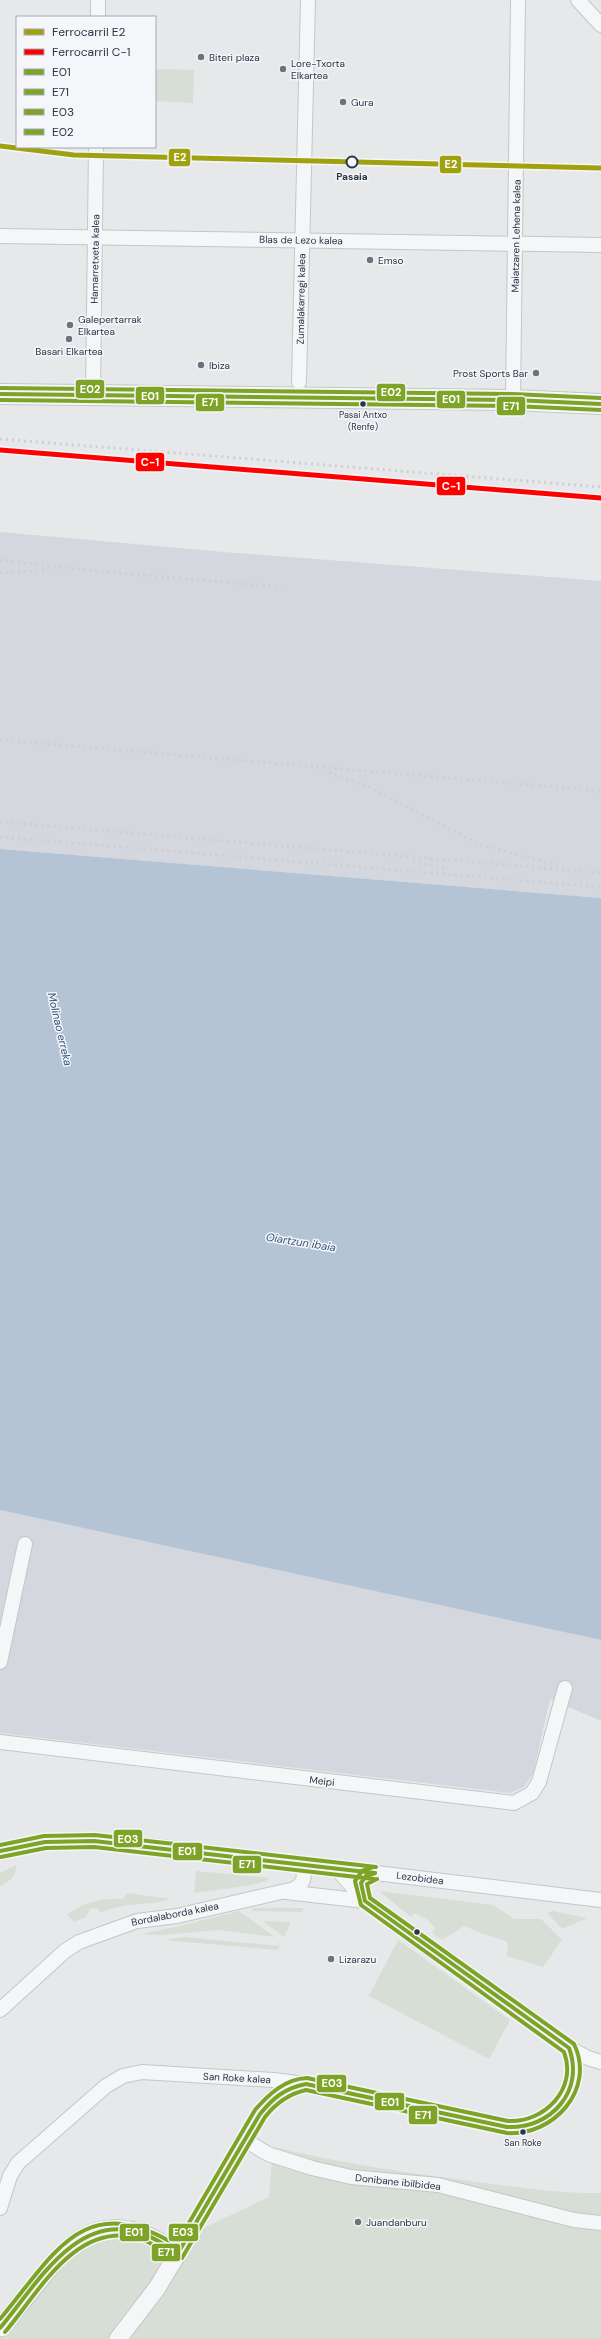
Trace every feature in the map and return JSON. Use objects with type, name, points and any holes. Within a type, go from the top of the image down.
[{"type":"main road","points":[[0,394],[513,400],[601,404]]},
{"type":"street","points":[[98,0],[98,16]]},
{"type":"street","name":"Zumalakarregi kalea","points":[[299,382],[308,0]]},
{"type":"street","name":"Maiatzaren Lehena kalea","points":[[513,400],[518,0]]},
{"type":"street","points":[[578,0],[601,25]]},
{"type":"street","name":"Hamarretxeta kalea","points":[[93,395],[96,148]]},
{"type":"street","name":"Blas de Lezo kalea","points":[[0,236],[601,245]]},
{"type":"street","points":[[0,1662],[25,1544]]},
{"type":"street","name":"Meipi","points":[[0,1742],[507,1803],[520,1800],[536,1788],[564,1688]]},
{"type":"street","name":"Lezobidea","points":[[0,1851],[45,1842],[94,1841],[294,1862],[601,1900]]},
{"type":"street","name":"Bordalaborda kalea","points":[[0,2010],[65,1951],[79,1942],[137,1921],[177,1916],[294,1889],[302,1882],[304,1873],[299,1865],[294,1862]]},
{"type":"street","points":[[335,1867],[366,1901],[412,1936],[569,2048],[588,2058],[601,2062]]},
{"type":"street","points":[[366,1901],[361,1883],[366,1876],[375,1873]]},
{"type":"street","points":[[281,1892],[366,1901]]},
{"type":"street","name":"San Roke kalea","points":[[0,2208],[10,2176],[18,2163],[106,2086],[122,2076],[142,2072],[273,2080],[306,2084],[507,2127],[526,2127],[544,2120],[562,2103],[571,2081],[575,2064],[569,2048]]},
{"type":"street","points":[[118,2339],[157,2288],[260,2114],[276,2094],[291,2087],[306,2084]]},
{"type":"street","name":"Donibane ibilbidea","points":[[245,2140],[268,2154],[312,2168],[351,2177],[438,2185],[574,2220],[601,2223]]},
{"type":"street","points":[[0,2328],[57,2258],[75,2241],[98,2231],[110,2229],[132,2230],[153,2237],[178,2254]]},
{"type":"shaded area","points":[[156,69],[194,70],[193,103],[156,101]]},
{"type":"shaded area","points":[[0,532],[224,552],[601,581],[601,898],[0,849]]},
{"type":"shaded area","points":[[0,1510],[601,1640],[601,1721],[550,1699],[533,1774],[524,1787],[510,1793],[0,1733]]},
{"type":"shaded area","points":[[16,1865],[12,1878],[0,1886],[0,1873]]},
{"type":"shaded area","points":[[196,1871],[269,1878],[269,1880],[252,1885],[194,1893]]},
{"type":"shaded area","points":[[379,1891],[493,1905],[514,1919],[541,1919],[562,1940],[543,1967],[507,1956],[508,1945],[506,1941],[464,1926],[442,1940],[432,1933],[435,1928],[427,1919],[415,1913],[411,1917]]},
{"type":"shaded area","points":[[128,1893],[171,1899],[153,1903],[118,1907],[101,1913],[97,1908],[90,1909],[86,1917],[74,1922],[67,1914],[81,1906],[100,1900],[123,1899]]},
{"type":"shaded area","points":[[254,1908],[304,1908],[302,1912],[251,1911]]},
{"type":"shaded area","points":[[239,1911],[275,1937],[218,1930],[163,1935],[141,1934],[180,1926]]},
{"type":"shaded area","points":[[553,1911],[587,1918],[562,1929],[548,1913]]},
{"type":"shaded area","points":[[263,1921],[291,1922],[284,1937]]},
{"type":"shaded area","points":[[183,1937],[280,1946],[278,1950],[165,1940]]},
{"type":"shaded area","points":[[398,1940],[510,2020],[489,2059],[369,1996]]},
{"type":"shaded area","points":[[273,2147],[349,2163],[426,2175],[539,2190],[601,2193],[601,2339],[0,2339],[0,2328],[57,2258],[110,2229],[165,2246],[269,2197]]},
{"type":"water","points":[[0,849],[601,898],[601,1640],[0,1510]]},
{"type":"railway","points":[[0,439],[601,487]]},
{"type":"railway","points":[[0,560],[95,571],[281,587]]},
{"type":"railway","points":[[0,573],[49,570]]},
{"type":"railway","points":[[0,740],[601,791]]},
{"type":"railway","points":[[329,773],[367,786],[479,844],[556,865]]},
{"type":"railway","points":[[0,822],[601,873]]},
{"type":"railway","points":[[0,837],[601,887]]},
{"type":"railway","points":[[413,861],[448,870]]},
{"type":"rail line","name":"E2","points":[[0,146],[16,148]]},
{"type":"rail line","name":"E2","points":[[16,148],[74,155],[601,168]]},
{"type":"rail line","name":"C-1","points":[[0,450],[601,498]]},
{"type":"transit line","name":"E02","points":[[0,388],[513,394],[601,398]]},
{"type":"transit line","name":"E01","points":[[0,394],[513,400],[601,404]]},
{"type":"transit line","name":"E71","points":[[0,400],[513,406],[601,410]]},
{"type":"transit line","name":"E03","points":[[0,1845],[44,1836],[95,1835],[376,1867]]},
{"type":"transit line","name":"E01","points":[[0,1851],[45,1842],[94,1841],[375,1873]]},
{"type":"transit line","name":"E71","points":[[1,1857],[46,1848],[94,1847],[374,1879]]},
{"type":"transit line","name":"E03","points":[[0,2319],[37,2272],[55,2252],[73,2237],[94,2226],[117,2224],[144,2229],[176,2245],[255,2110],[278,2088],[292,2081],[307,2078],[508,2121],[521,2120],[534,2116],[545,2110],[555,2101],[562,2091],[566,2079],[567,2066],[564,2052],[361,1905],[355,1881],[362,1871],[373,1867]]},
{"type":"transit line","name":"E01","points":[[0,2328],[44,2273],[60,2256],[78,2242],[98,2232],[119,2229],[143,2234],[157,2240],[178,2253],[260,2114],[280,2094],[292,2088],[306,2084],[507,2127],[523,2126],[538,2122],[550,2114],[560,2104],[568,2092],[572,2079],[573,2064],[569,2048],[365,1901],[361,1883],[366,1876],[375,1873]]},
{"type":"transit line","name":"E71","points":[[5,2332],[46,2280],[61,2264],[78,2250],[96,2240],[116,2236],[138,2238],[176,2258],[182,2258],[265,2117],[278,2103],[294,2094],[306,2090],[507,2133],[524,2132],[540,2127],[554,2118],[566,2107],[575,2093],[579,2078],[579,2061],[574,2044],[370,1898],[367,1884],[377,1879]]},
{"type":"place","name":"Biteri plaza","points":[[201,57]]},
{"type":"place","name":"Lore-Txorta Elkartea","points":[[283,69]]},
{"type":"place","name":"Gura","points":[[343,102]]},
{"type":"place","name":"Pasaia","points":[[352,162]]},
{"type":"place","name":"Emso","points":[[370,260]]},
{"type":"place","name":"Galepertarrak Elkartea","points":[[70,325]]},
{"type":"place","name":"Basari Elkartea","points":[[69,339]]},
{"type":"place","name":"Ibiza","points":[[201,365]]},
{"type":"place","name":"Prost Sports Bar","points":[[536,373]]},
{"type":"place","name":"Pasai Antxo (Renfe)","points":[[363,404]]},
{"type":"place","name":"Lizarazu","points":[[331,1959]]},
{"type":"place","name":"San Roke","points":[[523,2132]]},
{"type":"place","name":"Juandanburu","points":[[358,2222]]},
{"type":"water label","name":"Molinao erreka","points":[[60,1029]]},
{"type":"water label","name":"Oiartzun ibaia","points":[[301,1242]]}]
